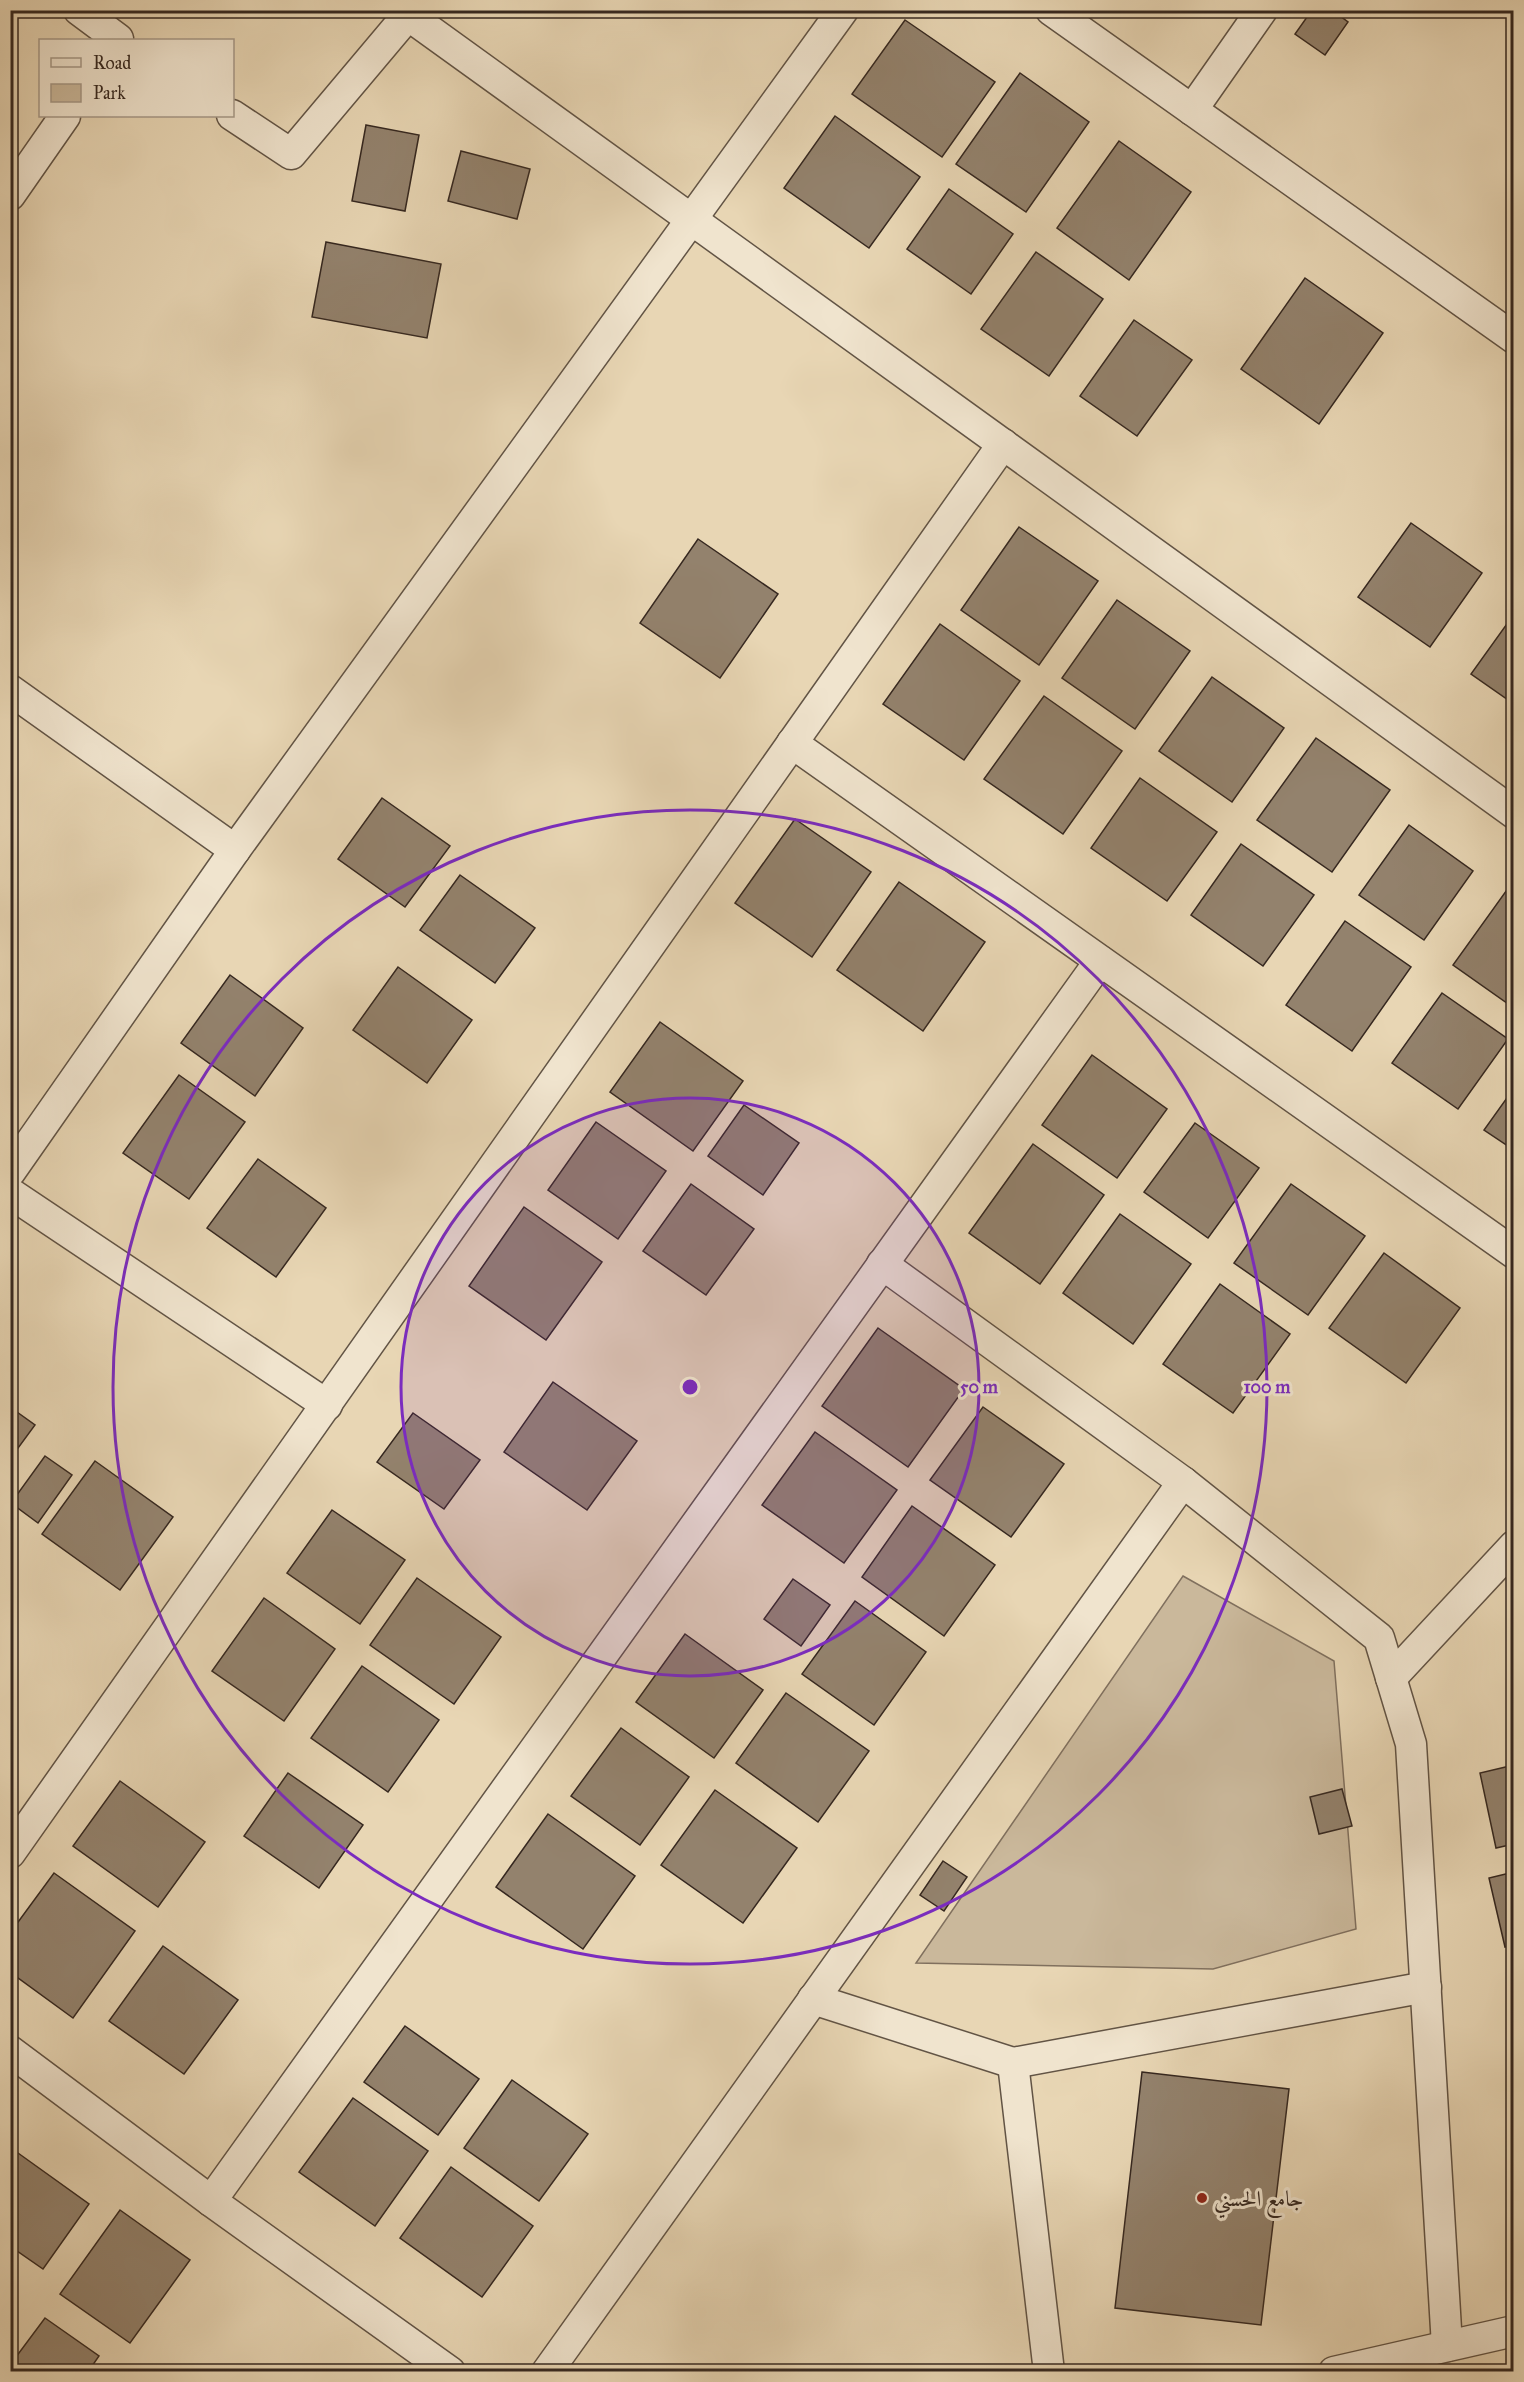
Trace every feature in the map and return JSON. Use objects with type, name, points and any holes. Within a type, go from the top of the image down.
[{"type":"street","points":[[79,10],[117,39]]},
{"type":"street","points":[[10,1172],[235,850],[843,10]]},
{"type":"street","points":[[1051,10],[1514,338]]},
{"type":"street","points":[[1192,110],[1262,10]]},
{"type":"street","points":[[234,116],[291,154],[408,15],[1514,813]]},
{"type":"street","points":[[10,195],[64,117]]},
{"type":"street","points":[[10,1853],[1003,444]]},
{"type":"street","points":[[10,690],[235,850]]},
{"type":"street","points":[[792,744],[1514,1253]]},
{"type":"street","points":[[211,2201],[1100,961]]},
{"type":"street","points":[[10,1193],[327,1405]]},
{"type":"street","points":[[882,1264],[1183,1482],[1379,1638],[1411,1744],[1447,2346]]},
{"type":"street","points":[[547,2372],[1183,1482]]},
{"type":"street","points":[[1391,1678],[1514,1546]]},
{"type":"street","points":[[813,1999],[1013,2063],[1426,1987]]},
{"type":"street","points":[[10,2051],[211,2201],[450,2372]]},
{"type":"street","points":[[1013,2063],[1049,2372]]},
{"type":"street","points":[[1334,2372],[1514,2331]]},
{"type":"green space","points":[[1183,1576],[1334,1661],[1356,1929],[1213,1969],[916,1963]]},
{"type":"building","points":[[1312,10],[1332,10],[1348,22],[1325,55],[1295,34]]},
{"type":"building","points":[[905,20],[995,82],[942,157],[852,94]]},
{"type":"building","points":[[1020,73],[1089,122],[1026,212],[956,164]]},
{"type":"building","points":[[835,116],[920,177],[869,248],[784,188]]},
{"type":"building","points":[[366,125],[419,135],[405,211],[352,201]]},
{"type":"building","points":[[1119,141],[1191,192],[1129,280],[1057,228]]},
{"type":"building","points":[[461,151],[530,169],[517,219],[448,201]]},
{"type":"building","points":[[949,189],[1013,234],[971,294],[907,249]]},
{"type":"building","points":[[326,242],[441,264],[427,338],[312,317]]},
{"type":"building","points":[[1036,252],[1103,299],[1049,376],[981,329]]},
{"type":"building","points":[[1305,278],[1383,333],[1319,424],[1241,369]]},
{"type":"building","points":[[1134,320],[1192,360],[1137,436],[1080,396]]},
{"type":"building","points":[[1411,523],[1482,573],[1430,647],[1358,597]]},
{"type":"building","points":[[1019,527],[1098,581],[1039,665],[961,610]]},
{"type":"building","points":[[698,539],[778,594],[720,678],[640,623]]},
{"type":"building","points":[[1117,600],[1190,651],[1135,729],[1062,678]]},
{"type":"building","points":[[1514,614],[1514,704],[1471,674]]},
{"type":"building","points":[[940,624],[1020,681],[964,760],[883,704]]},
{"type":"building","points":[[1212,677],[1284,728],[1232,802],[1159,751]]},
{"type":"building","points":[[1044,696],[1122,751],[1063,834],[984,779]]},
{"type":"building","points":[[1316,738],[1390,790],[1332,872],[1257,820]]},
{"type":"building","points":[[1140,778],[1217,832],[1167,901],[1091,848]]},
{"type":"building","points":[[382,798],[450,846],[405,907],[338,859]]},
{"type":"building","points":[[795,819],[871,872],[812,957],[735,903]]},
{"type":"building","points":[[1409,825],[1473,871],[1424,940],[1359,895]]},
{"type":"building","points":[[1241,844],[1314,895],[1263,966],[1191,915]]},
{"type":"building","points":[[460,875],[535,928],[495,983],[420,930]]},
{"type":"building","points":[[1514,880],[1514,1008],[1453,965]]},
{"type":"building","points":[[899,882],[985,942],[923,1031],[837,970]]},
{"type":"building","points":[[1345,921],[1411,967],[1352,1051],[1286,1005]]},
{"type":"building","points":[[398,967],[472,1020],[427,1083],[353,1030]]},
{"type":"building","points":[[230,975],[303,1028],[255,1096],[181,1043]]},
{"type":"building","points":[[1442,993],[1508,1039],[1458,1109],[1392,1063]]},
{"type":"building","points":[[660,1022],[743,1081],[693,1151],[610,1092]]},
{"type":"building","points":[[1092,1055],[1167,1109],[1117,1178],[1042,1125]]},
{"type":"building","points":[[179,1075],[245,1122],[189,1199],[123,1153]]},
{"type":"building","points":[[1514,1088],[1514,1150],[1484,1130]]},
{"type":"building","points":[[744,1105],[799,1143],[763,1195],[708,1156]]},
{"type":"building","points":[[596,1122],[666,1171],[618,1239],[548,1190]]},
{"type":"building","points":[[1195,1123],[1259,1168],[1208,1238],[1144,1192]]},
{"type":"building","points":[[1033,1144],[1104,1195],[1040,1284],[969,1233]]},
{"type":"building","points":[[258,1159],[326,1208],[276,1277],[207,1228]]},
{"type":"building","points":[[691,1184],[754,1229],[706,1295],[643,1251]]},
{"type":"building","points":[[1291,1184],[1365,1236],[1308,1315],[1234,1263]]},
{"type":"building","points":[[524,1207],[602,1262],[546,1340],[469,1286]]},
{"type":"building","points":[[1120,1214],[1191,1264],[1133,1344],[1063,1293]]},
{"type":"building","points":[[1384,1253],[1460,1308],[1406,1383],[1329,1328]]},
{"type":"building","points":[[1220,1284],[1290,1334],[1233,1413],[1163,1364]]},
{"type":"building","points":[[878,1328],[964,1389],[908,1467],[822,1406]]},
{"type":"building","points":[[553,1382],[637,1441],[587,1510],[504,1452]]},
{"type":"building","points":[[10,1407],[35,1425],[10,1459]]},
{"type":"building","points":[[983,1407],[1064,1464],[1011,1537],[930,1480]]},
{"type":"building","points":[[413,1413],[480,1460],[444,1509],[377,1462]]},
{"type":"building","points":[[815,1432],[897,1490],[844,1563],[762,1505]]},
{"type":"building","points":[[45,1456],[72,1475],[38,1523],[11,1503]]},
{"type":"building","points":[[95,1461],[173,1517],[120,1590],[42,1534]]},
{"type":"building","points":[[912,1506],[995,1565],[944,1636],[862,1577]]},
{"type":"building","points":[[332,1510],[405,1560],[360,1624],[287,1573]]},
{"type":"building","points":[[417,1578],[501,1637],[454,1704],[370,1645]]},
{"type":"building","points":[[793,1579],[830,1605],[801,1646],[764,1619]]},
{"type":"building","points":[[264,1598],[335,1649],[284,1721],[212,1671]]},
{"type":"building","points":[[855,1601],[926,1652],[874,1725],[802,1674]]},
{"type":"building","points":[[685,1634],[763,1690],[714,1758],[636,1702]]},
{"type":"building","points":[[362,1666],[439,1720],[388,1792],[311,1738]]},
{"type":"building","points":[[786,1693],[869,1751],[818,1822],[736,1763]]},
{"type":"building","points":[[621,1728],[689,1777],[640,1845],[571,1796]]},
{"type":"building","points":[[1514,1765],[1514,1844],[1496,1848],[1480,1773]]},
{"type":"building","points":[[288,1773],[363,1825],[319,1888],[244,1836]]},
{"type":"building","points":[[120,1781],[205,1842],[158,1907],[73,1846]]},
{"type":"building","points":[[1342,1789],[1352,1826],[1319,1834],[1310,1797]]},
{"type":"building","points":[[715,1790],[797,1848],[743,1923],[661,1865]]},
{"type":"building","points":[[548,1814],[635,1876],[583,1949],[496,1887]]},
{"type":"building","points":[[943,1861],[967,1877],[944,1911],[920,1895]]},
{"type":"building","points":[[1514,1872],[1514,1945],[1505,1947],[1489,1878]]},
{"type":"building","points":[[54,1873],[135,1931],[73,2018],[10,1972],[10,1933]]},
{"type":"building","points":[[163,1946],[238,2000],[184,2074],[109,2021]]},
{"type":"building","points":[[405,2026],[479,2079],[438,2135],[364,2082]]},
{"type":"building","name":"جامع الحسني","points":[[1142,2072],[1289,2089],[1261,2325],[1115,2308]]},
{"type":"building","points":[[512,2080],[588,2134],[539,2201],[464,2148]]},
{"type":"building","points":[[353,2098],[428,2151],[375,2226],[299,2172]]},
{"type":"building","points":[[18,2153],[89,2204],[43,2269],[10,2246],[10,2163]]},
{"type":"building","points":[[451,2167],[533,2226],[482,2297],[400,2238]]},
{"type":"building","points":[[120,2210],[190,2260],[130,2343],[60,2294]]},
{"type":"building","points":[[45,2318],[99,2356],[88,2372],[10,2372],[10,2365]]},
{"type":"place","name":"جامع الحسني","points":[[1202,2198]]}]
